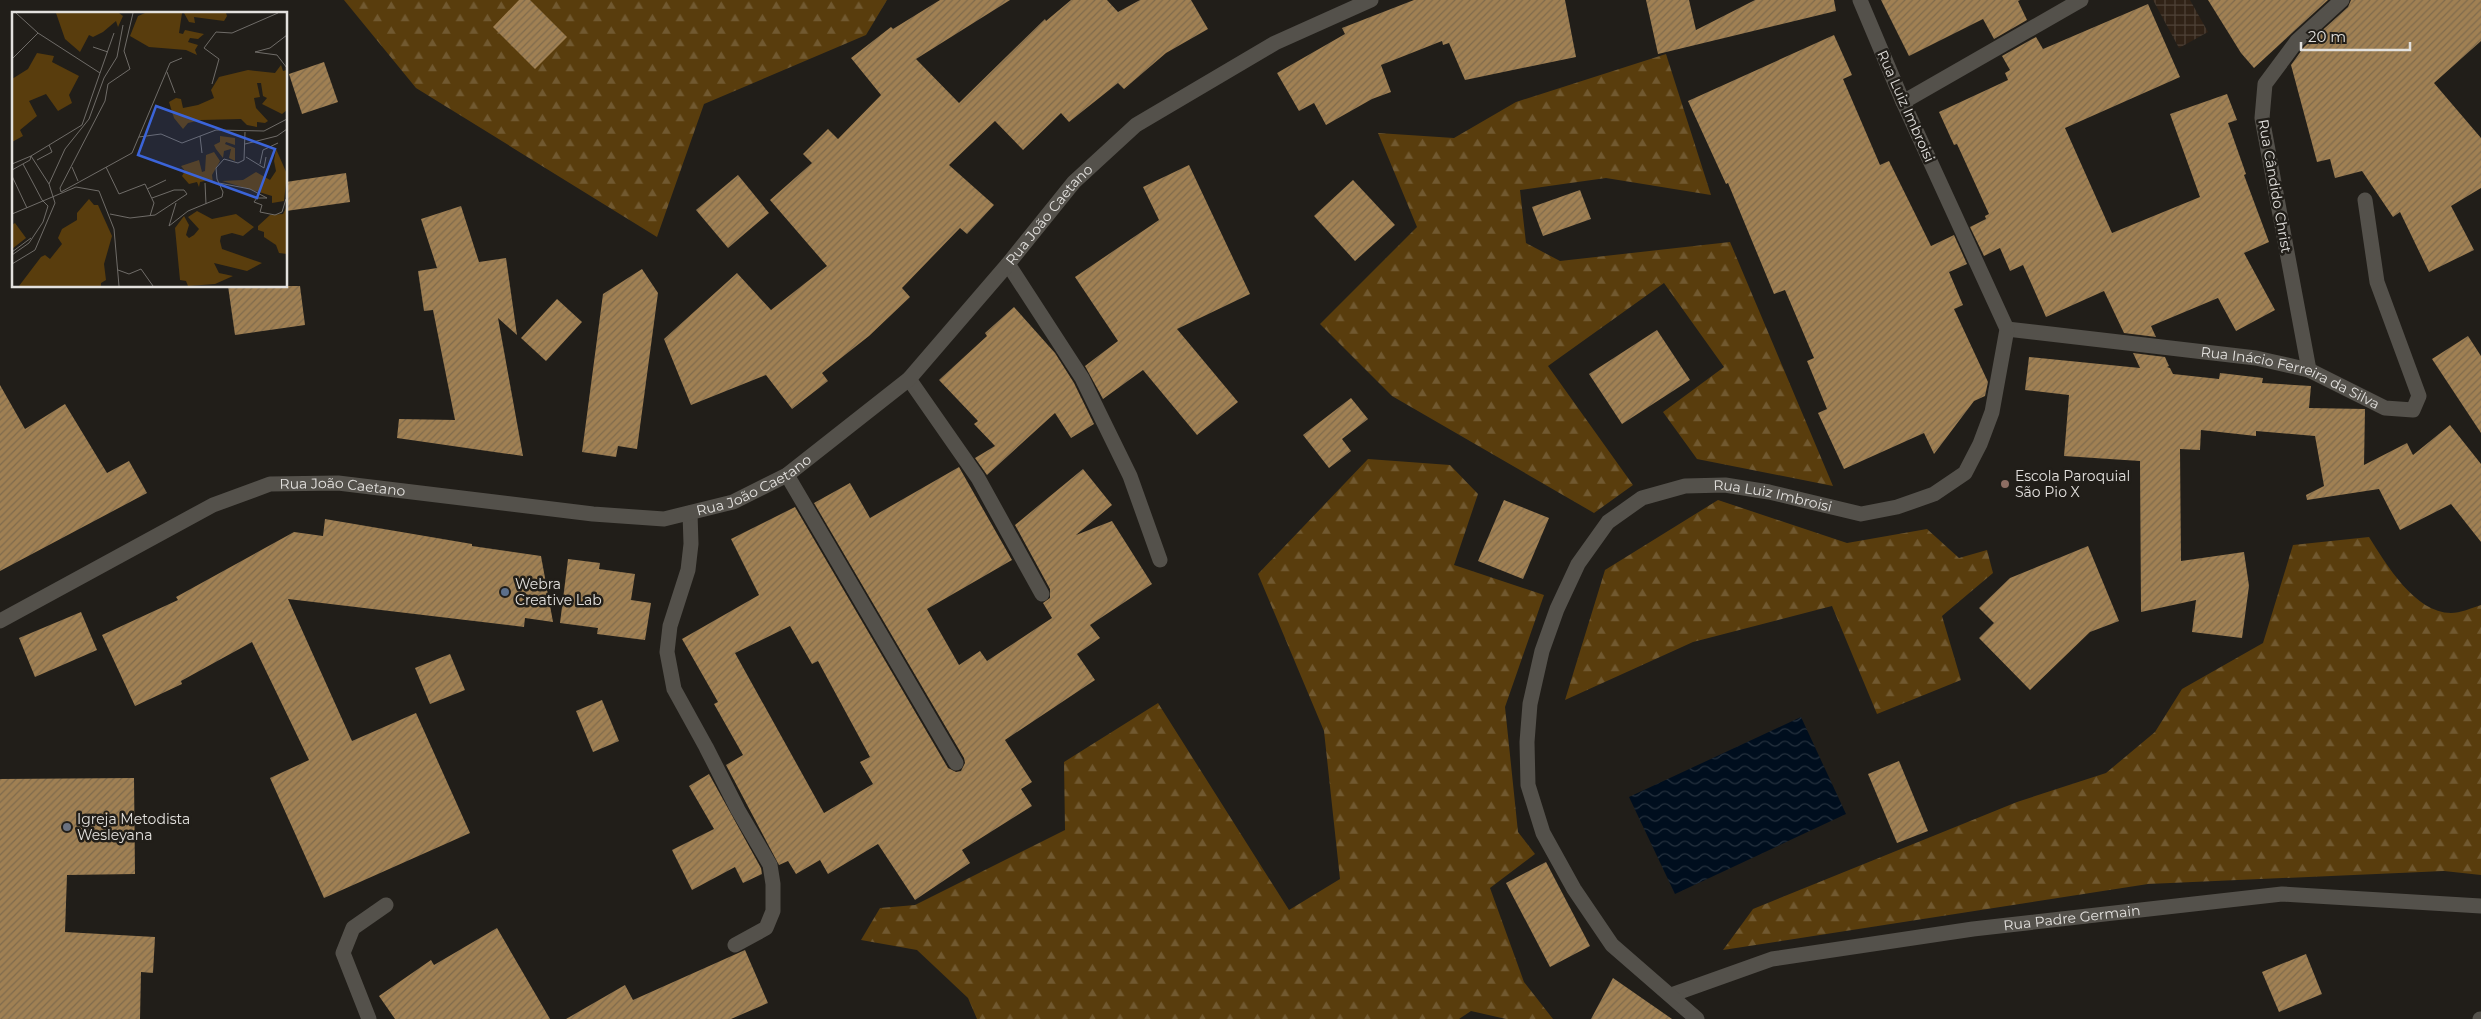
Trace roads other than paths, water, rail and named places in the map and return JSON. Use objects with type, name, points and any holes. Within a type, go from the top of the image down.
[{"type":"street","name":"Rua João Caetano","points":[[0,621],[213,505],[270,484],[338,483],[593,514],[664,519],[733,502],[787,475],[909,379],[1008,264],[1074,182],[1136,126],[1275,43],[1371,0]]},
{"type":"street","name":"Rua Luiz Imbroisi","points":[[1697,1019],[1612,945],[1574,889],[1543,833],[1528,786],[1527,742],[1530,704],[1542,651],[1578,564],[1608,522],[1642,498],[1685,486],[1725,485],[1769,492],[1861,514],[1897,507],[1934,494],[1965,473],[1980,444],[1992,412],[2007,329],[1903,102],[1860,0]]},
{"type":"street","points":[[1903,102],[2082,0]]},
{"type":"street","name":"Rua Cândido Christ","points":[[2310,370],[2262,118],[2265,84],[2297,41],[2342,0]]},
{"type":"street","name":"Rua Inácio Ferreira da Silva","points":[[2007,329],[2256,358],[2310,370],[2385,408],[2414,410],[2419,396],[2377,282],[2365,200]]},
{"type":"street","points":[[1008,264],[1082,378],[1130,476],[1160,560]]},
{"type":"street","points":[[909,379],[978,478],[1042,594]]},
{"type":"street","points":[[787,475],[956,763]]},
{"type":"street","points":[[690,513],[691,544],[688,570],[670,626],[667,652],[674,689],[770,866],[773,884],[773,911],[766,928],[735,945]]},
{"type":"street","name":"Rua Padre Germain","points":[[1671,995],[1772,959],[1973,930],[2282,894],[2481,906]]},
{"type":"street","points":[[369,1019],[343,953],[353,928],[386,905]]},
{"type":"water","points":[[1801,717],[1846,814],[1675,894],[1629,797]]},
{"type":"place","name":"Escola Paroquial São Pio X","points":[[2005,484]]},
{"type":"place","name":"Webra Creative Lab","points":[[505,592]]},
{"type":"place","name":"Igreja Metodista Wesleyana","points":[[67,827]]}]
